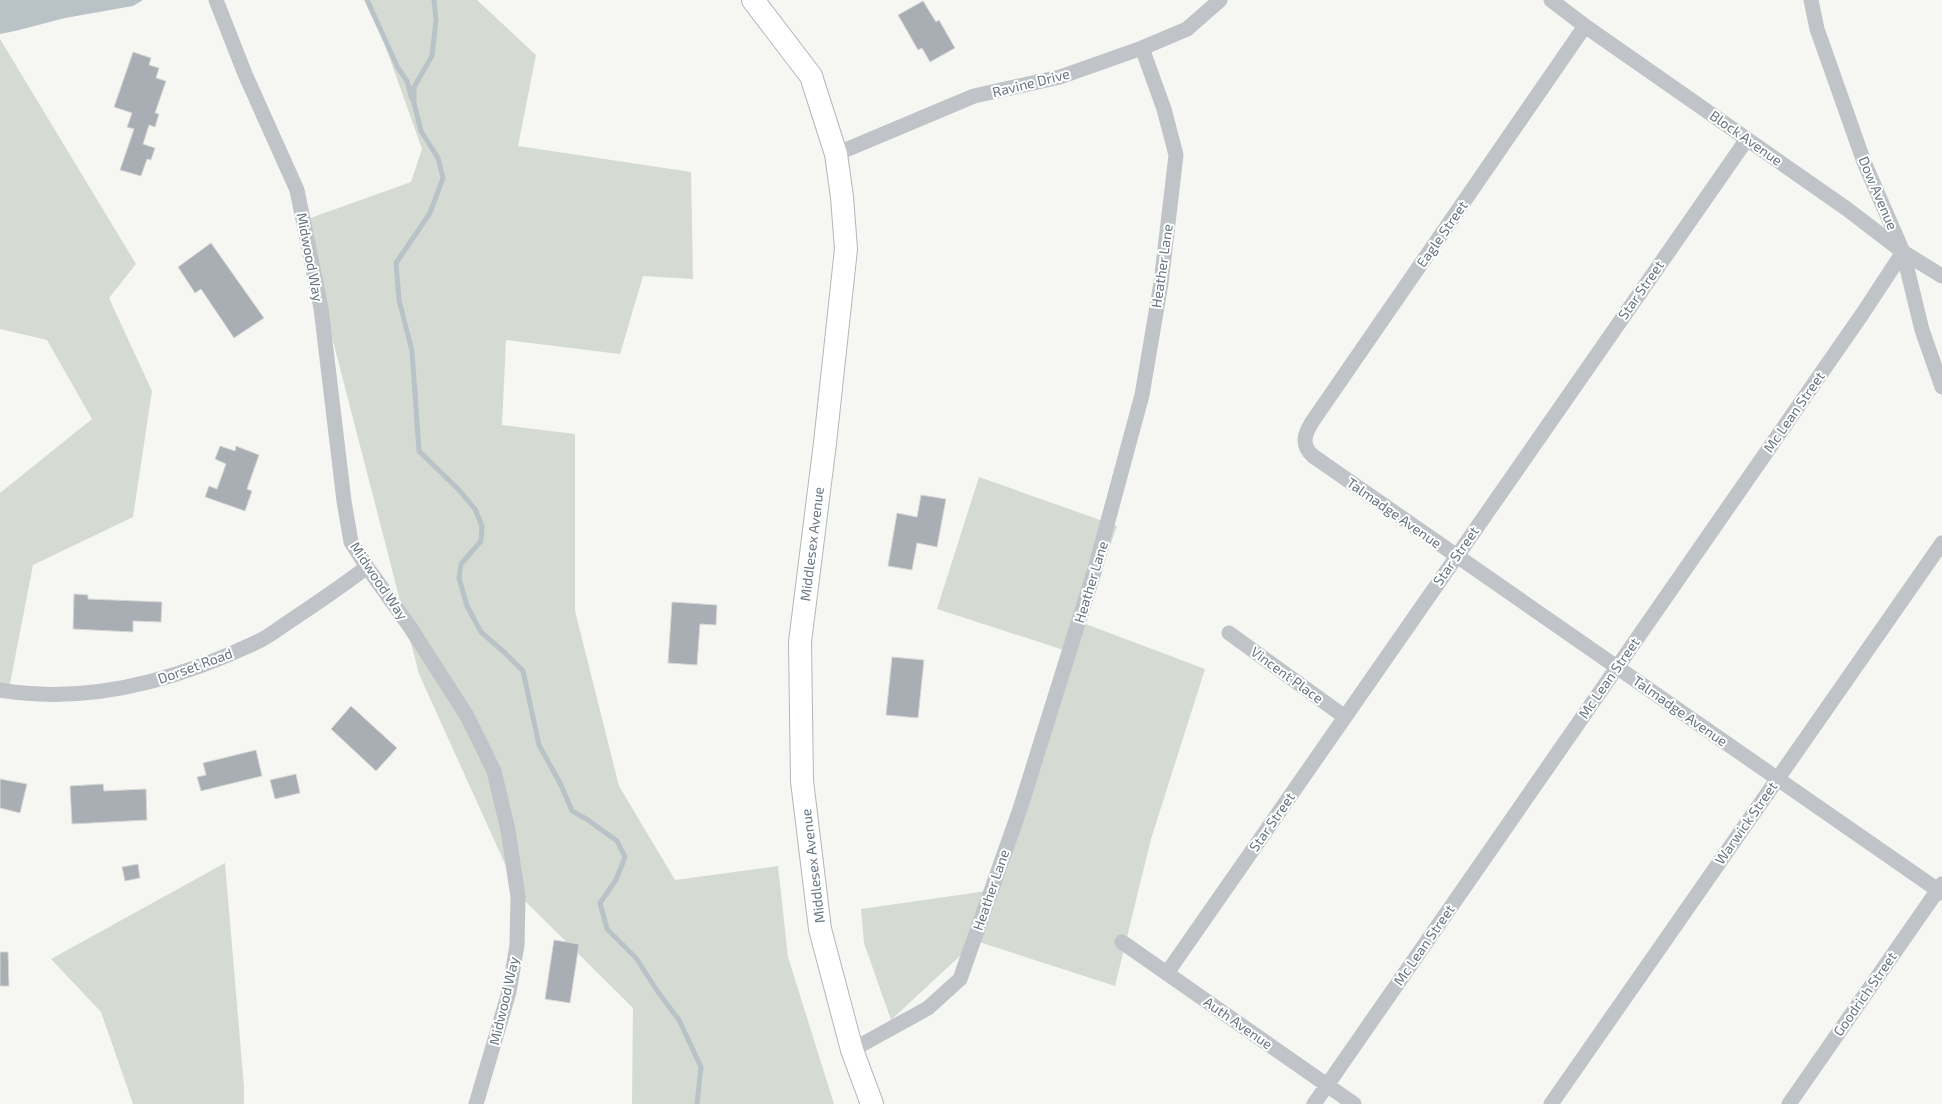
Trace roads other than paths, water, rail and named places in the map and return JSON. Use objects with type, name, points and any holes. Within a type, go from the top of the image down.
[{"type":"street","name":"Midwood Way","points":[[216,0],[245,74],[297,190],[321,308],[344,501],[351,542],[367,567],[410,626],[467,716],[494,771],[508,830],[518,897],[517,945],[509,992],[476,1104]]},
{"type":"street","name":"Middlesex Avenue","points":[[753,0],[811,76],[836,154],[842,197],[846,249],[825,443],[800,642],[802,781],[820,929],[852,1050],[872,1104]]},
{"type":"street","name":"Ravine Drive","points":[[836,154],[974,96],[1060,78],[1142,48],[1187,29],[1220,0]]},
{"type":"street","name":"Block Avenue","points":[[1551,0],[1585,26],[1847,209],[1903,252],[1942,276]]},
{"type":"street","name":"Dow Avenue","points":[[1811,0],[1817,29],[1864,162],[1903,252],[1922,330],[1942,387]]},
{"type":"street","name":"Eagle Street","points":[[1305,443],[1306,432],[1312,422],[1585,26]]},
{"type":"street","name":"Heather Lane","points":[[852,1050],[928,1008],[960,978],[1020,809],[1095,569],[1142,395],[1161,283],[1176,155],[1164,109],[1142,48]]},
{"type":"street","name":"Star Street","points":[[1167,973],[1746,138]]},
{"type":"street","name":"Mc Lean Street","points":[[1314,1104],[1616,667],[1863,314],[1903,252]]},
{"type":"street","name":"Talmadge Avenue","points":[[1305,443],[1309,452],[1313,456],[1776,779],[1941,889]]},
{"type":"street","name":"Warwick Street","points":[[1551,1104],[1776,779],[1942,543]]},
{"type":"street","name":"Dorset Road","points":[[0,690],[24,694],[61,695],[145,684],[197,666],[260,641],[320,602],[367,567]]},
{"type":"street","name":"Vincent Place","points":[[1229,633],[1344,717]]},
{"type":"street","name":"Goodrich Street","points":[[1789,1104],[1941,889]]},
{"type":"street","name":"Auth Avenue","points":[[1122,942],[1354,1104]]},
{"type":"waterway","points":[[367,0],[398,68],[407,81],[412,99]]},
{"type":"waterway","points":[[434,0],[436,20],[432,56],[414,87],[414,103],[421,131],[438,158],[443,178],[430,213],[396,263],[399,300],[412,351],[419,451],[459,490],[475,509],[482,526],[481,541],[461,564],[459,578],[467,606],[481,632],[523,671],[539,745],[561,785],[572,811],[588,820],[617,841],[625,857],[616,880],[600,903],[607,929],[636,958],[658,992],[679,1020],[701,1067],[697,1104]]}]
